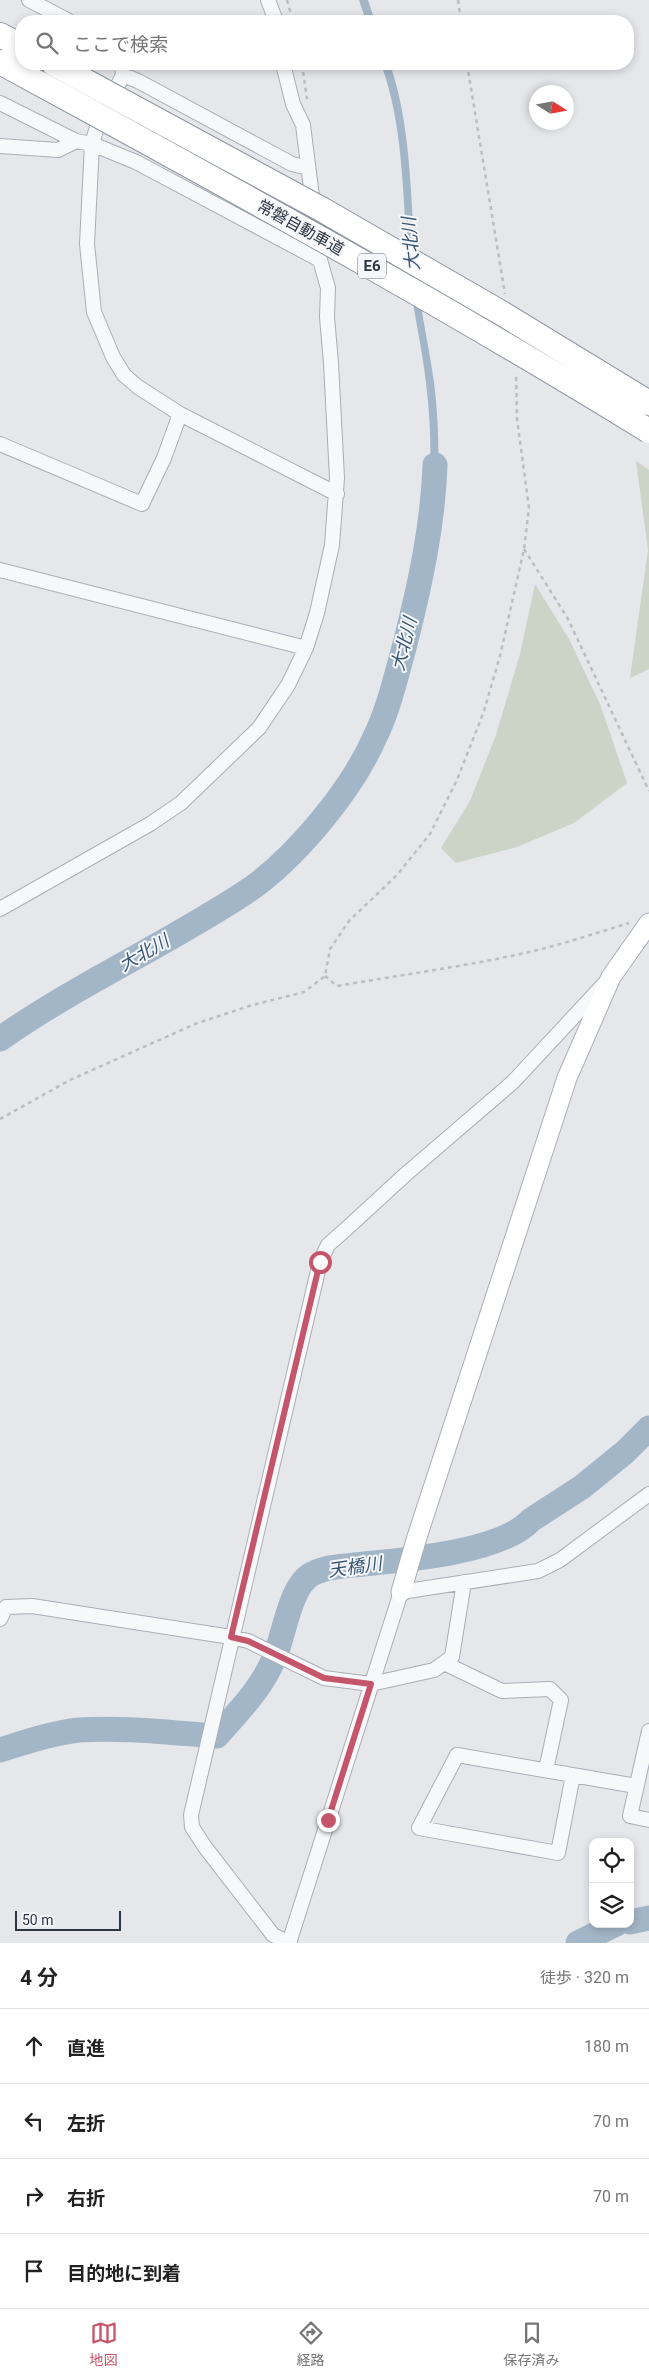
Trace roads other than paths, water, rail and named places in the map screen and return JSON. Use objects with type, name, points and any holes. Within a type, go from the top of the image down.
[{"type":"highway","points":[[0,35],[15,43]]},
{"type":"highway","name":"常磐自動車道","points":[[0,62],[336,246],[502,342],[649,431]]},
{"type":"highway","name":"常磐自動車道","points":[[65,70],[323,210],[498,311],[649,403]]},
{"type":"street","points":[[28,0],[57,15]]},
{"type":"street","points":[[268,0],[274,15]]},
{"type":"street","points":[[122,70],[97,127],[92,144],[87,244],[94,312],[113,357],[124,375],[138,387],[180,414],[337,494]]},
{"type":"street","points":[[123,70],[138,81],[292,164],[308,168]]},
{"type":"street","points":[[0,910],[150,824],[181,803],[259,728],[288,685],[306,648],[328,569],[337,494],[331,363],[326,318],[328,288],[320,260],[303,125],[293,104],[284,70]]},
{"type":"street","points":[[0,103],[76,141],[92,144],[136,162],[320,260]]},
{"type":"street","points":[[0,146],[58,150],[76,141]]},
{"type":"street","points":[[0,444],[142,504],[164,458],[180,414]]},
{"type":"street","points":[[0,570],[306,648]]},
{"type":"street","points":[[611,977],[567,1078],[417,1537],[289,1943],[273,1935],[205,1847],[192,1827],[191,1815],[320,1262],[328,1245],[406,1174],[513,1082],[611,977],[649,923]]},
{"type":"street","points":[[401,1592],[538,1571],[560,1560],[649,1494]]},
{"type":"street","points":[[0,1619],[6,1607],[32,1606],[231,1637],[248,1641],[324,1678],[371,1684],[434,1670],[452,1657],[464,1582]]},
{"type":"street","points":[[444,1663],[502,1691],[550,1689],[561,1700],[546,1770]]},
{"type":"street","points":[[648,1740],[630,1816],[649,1820]]},
{"type":"street","points":[[573,1775],[558,1853],[419,1828],[457,1755],[546,1770],[636,1786]]},
{"type":"water","points":[[359,0],[368,0],[373,15],[364,15]]},
{"type":"water","points":[[383,70],[392,70],[403,116],[407,142],[417,277],[436,397],[438,499],[430,497],[428,397],[410,284],[399,140],[389,89]]},
{"type":"waterway","name":"大北川","points":[[0,1039],[60,1000],[185,930],[246,892],[283,862],[302,843],[336,802],[364,759],[379,728],[392,692],[421,577],[432,510],[435,465]]},
{"type":"waterway","name":"天橋川","points":[[0,1750],[29,1741],[79,1730],[131,1730],[217,1736],[250,1698],[264,1678],[278,1647],[298,1589],[304,1580],[312,1574],[324,1569],[337,1567],[428,1557],[499,1540],[517,1531],[582,1487],[625,1452],[649,1428]]},
{"type":"waterway","points":[[634,1921],[649,1918]]},
{"type":"waterway","points":[[578,1943],[608,1928]]}]
